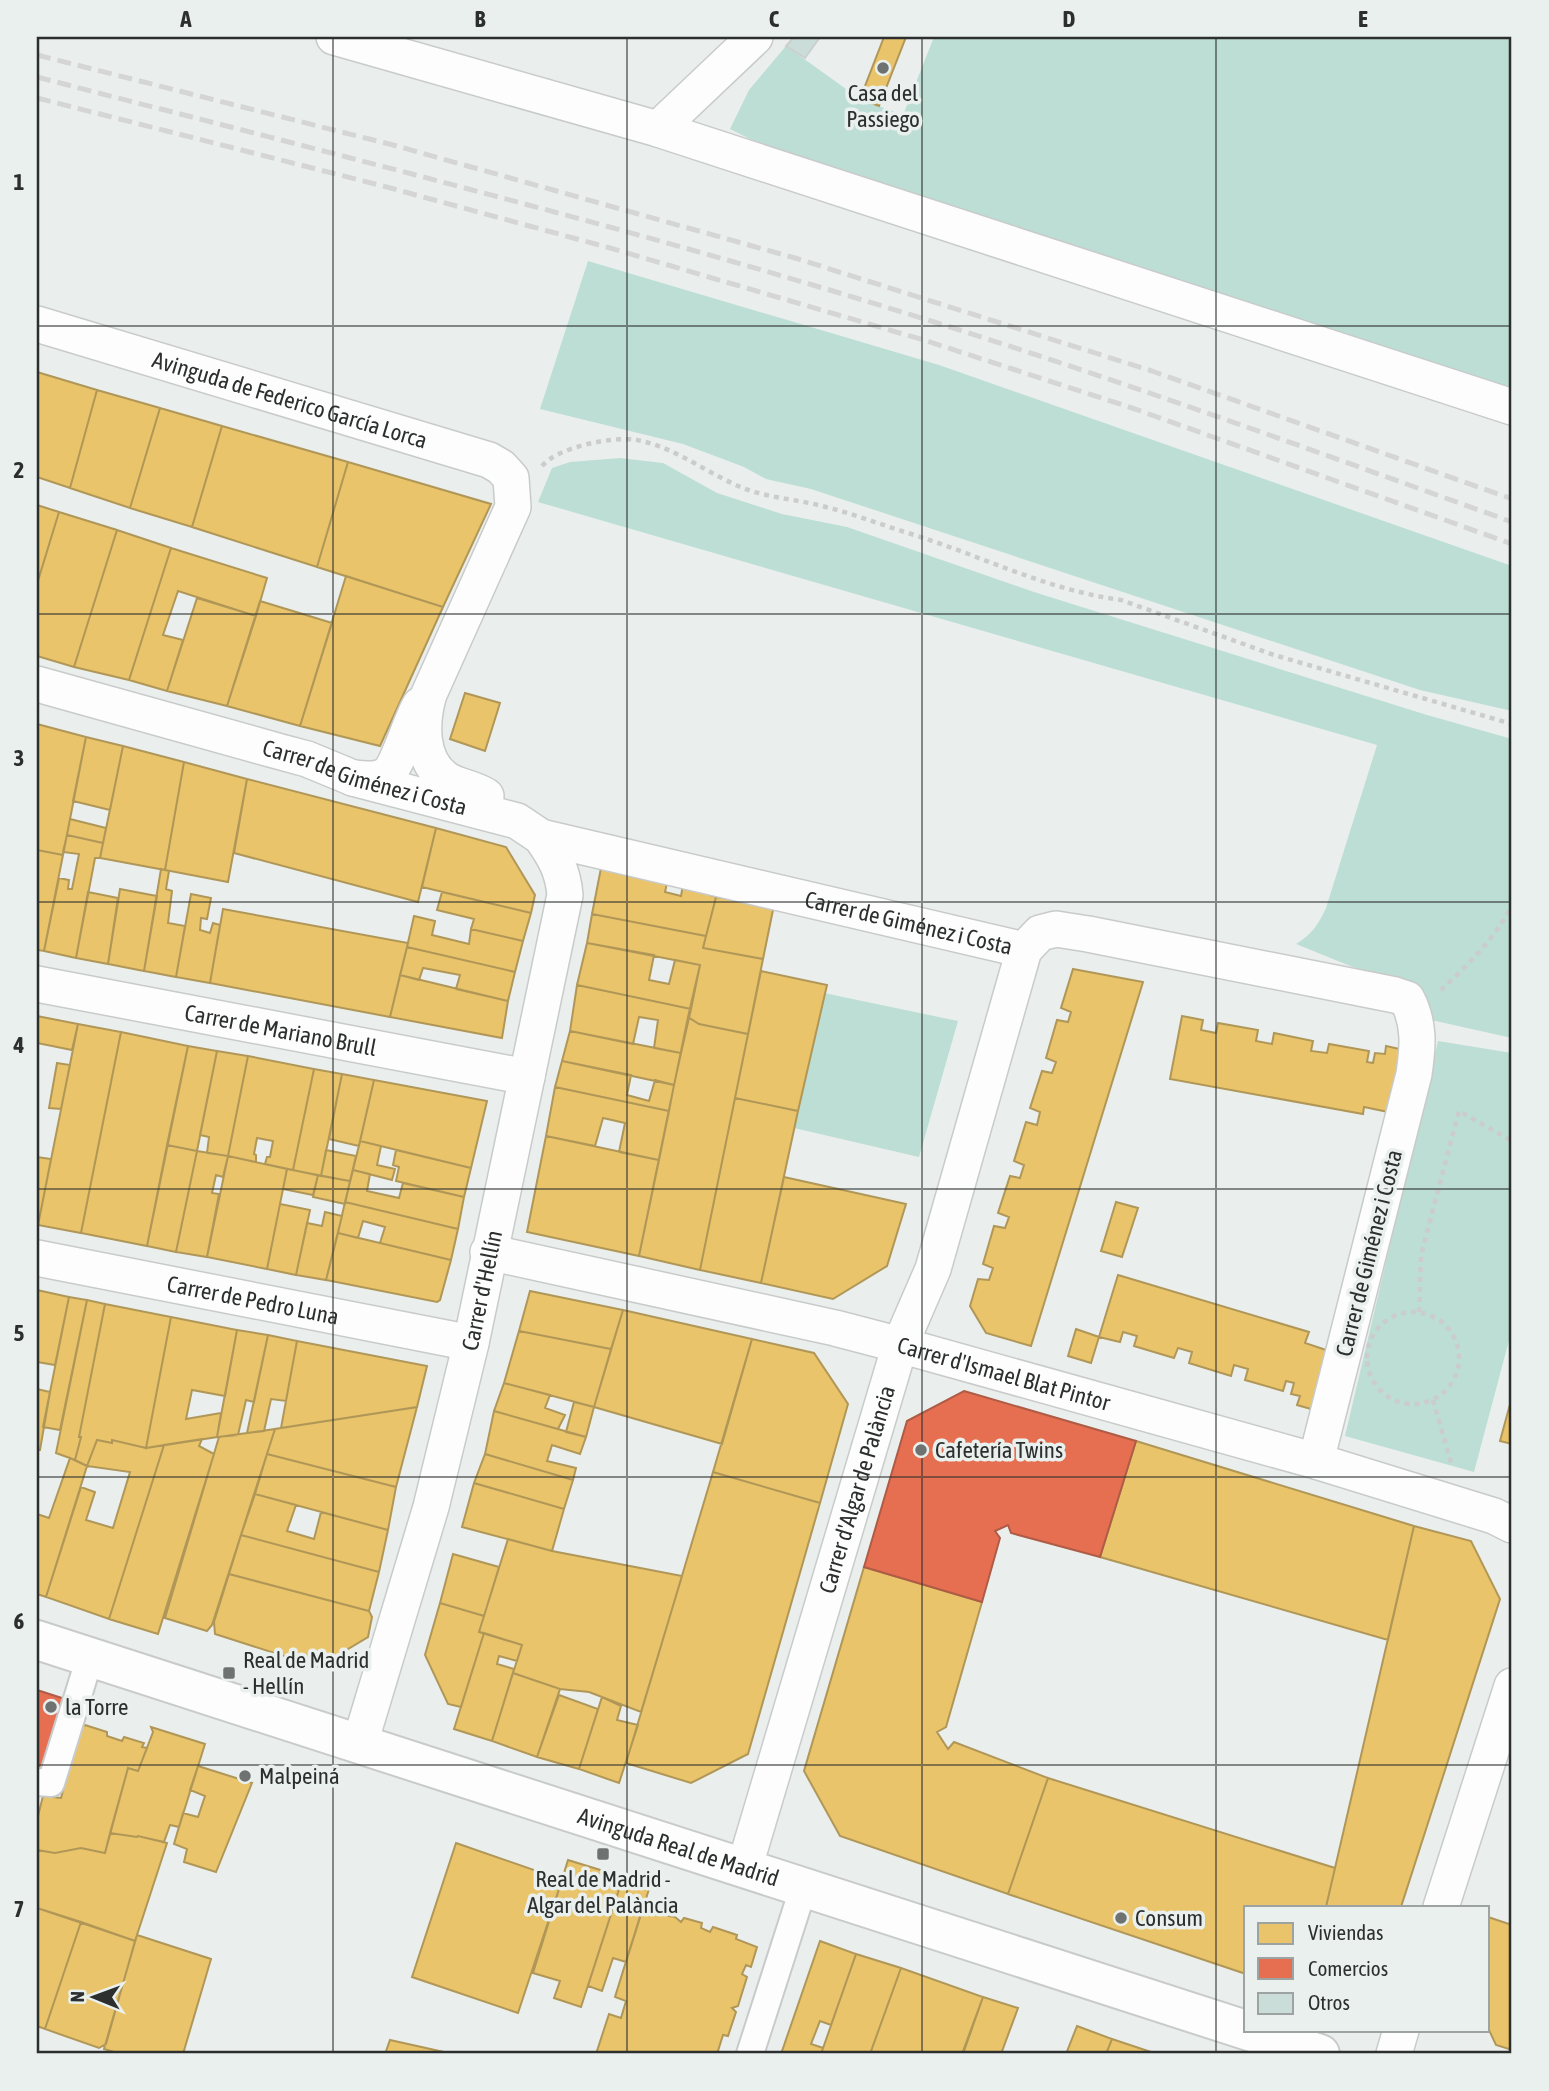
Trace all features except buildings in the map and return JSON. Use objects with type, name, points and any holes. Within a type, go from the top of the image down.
[{"type":"street","points":[[334,37],[658,129],[1512,407]]},
{"type":"street","points":[[658,129],[755,37]]},
{"type":"street","name":"Avinguda de Federico García Lorca","points":[[37,324],[489,460],[501,467],[511,478],[513,507]]},
{"type":"street","points":[[353,778],[374,779],[385,775],[393,766],[410,724],[429,694],[513,507]]},
{"type":"street","name":"Carrer de Giménez i Costa","points":[[37,684],[294,755],[353,778],[529,829],[1024,950],[1041,933],[1056,929],[1145,944],[1407,999],[1415,1014],[1418,1050],[1414,1074],[1316,1461]]},
{"type":"street","points":[[429,694],[425,708],[424,740],[434,769],[446,779],[481,793],[529,829]]},
{"type":"street","name":"Carrer d'Hellín","points":[[360,1743],[431,1507],[471,1343],[565,895],[559,863],[529,829]]},
{"type":"street","name":"Carrer d'Algar de Palància","points":[[744,1869],[900,1345],[933,1269],[1024,950]]},
{"type":"street","name":"Carrer de Mariano Brull","points":[[37,984],[527,1077]]},
{"type":"street","name":"Carrer d'Ismael Blat Pintor","points":[[488,1252],[835,1328],[900,1345],[1316,1461],[1493,1516],[1512,1525]]},
{"type":"street","name":"Carrer de Pedro Luna","points":[[37,1258],[471,1343]]},
{"type":"street","name":"Avinguda Real de Madrid","points":[[37,1640],[1244,2030]]},
{"type":"street","points":[[37,1782],[51,1783],[90,1657]]},
{"type":"street","points":[[1441,1906],[1512,1686]]},
{"type":"street","points":[[750,2054],[803,1889]]},
{"type":"street","name":"Avinguda Real de Madrid","points":[[1251,2032],[1320,2054]]},
{"type":"street","points":[[1394,2054],[1400,2032]]},
{"type":"path","points":[[513,507],[544,463],[564,451],[599,443],[636,440],[657,446],[747,490],[821,505],[920,536],[1049,585],[1096,597],[1121,600],[1274,655],[1512,724]]},
{"type":"path","points":[[1415,1014],[1457,975],[1505,919],[1512,905]]},
{"type":"path","points":[[1419,1312],[1421,1255],[1459,1111],[1512,1141]]},
{"type":"path","points":[[1419,1312],[1441,1320],[1458,1346],[1459,1362],[1455,1377],[1446,1390],[1433,1399],[1418,1404],[1404,1404],[1390,1399],[1375,1384],[1366,1364],[1366,1350],[1372,1335],[1382,1322],[1395,1314],[1419,1312]]},
{"type":"path","points":[[1433,1399],[1464,1507]]},
{"type":"green space","points":[[934,37],[1512,37],[1512,392],[752,140],[730,129],[749,90],[786,46],[860,99],[903,115]]},
{"type":"green space","points":[[588,261],[939,365],[1512,566],[1512,711],[1420,690],[811,489],[766,479],[744,467],[683,444],[540,409]]},
{"type":"green space","points":[[620,458],[663,463],[717,493],[782,514],[847,527],[1037,593],[1512,739],[1512,1038],[1422,1018],[1407,989],[1296,944],[1314,929],[1326,908],[1377,745],[538,502],[552,468],[570,462]]},
{"type":"green space","points":[[824,993],[958,1021],[919,1157],[794,1128]]},
{"type":"green space","points":[[1438,1041],[1512,1053],[1512,1329],[1474,1472],[1345,1436]]},
{"type":"railway","points":[[37,55],[393,145],[795,258],[1152,371],[1512,499]]},
{"type":"railway","points":[[37,77],[487,194],[823,288],[1080,369],[1512,522]]},
{"type":"railway","points":[[37,98],[383,186],[610,248],[927,341],[1135,409],[1512,544]]},
{"type":"place","name":"Casa del Passiego","points":[[883,68]]},
{"type":"place","name":"Cafetería Twins","points":[[921,1450]]},
{"type":"place","name":"Real de Madrid - Hellín","points":[[229,1673]]},
{"type":"place","name":"la Torre","points":[[51,1707]]},
{"type":"place","name":"Malpeiná","points":[[245,1776]]},
{"type":"place","name":"Real de Madrid - Algar del Palància","points":[[603,1854]]},
{"type":"place","name":"Consum","points":[[1121,1918]]}]
